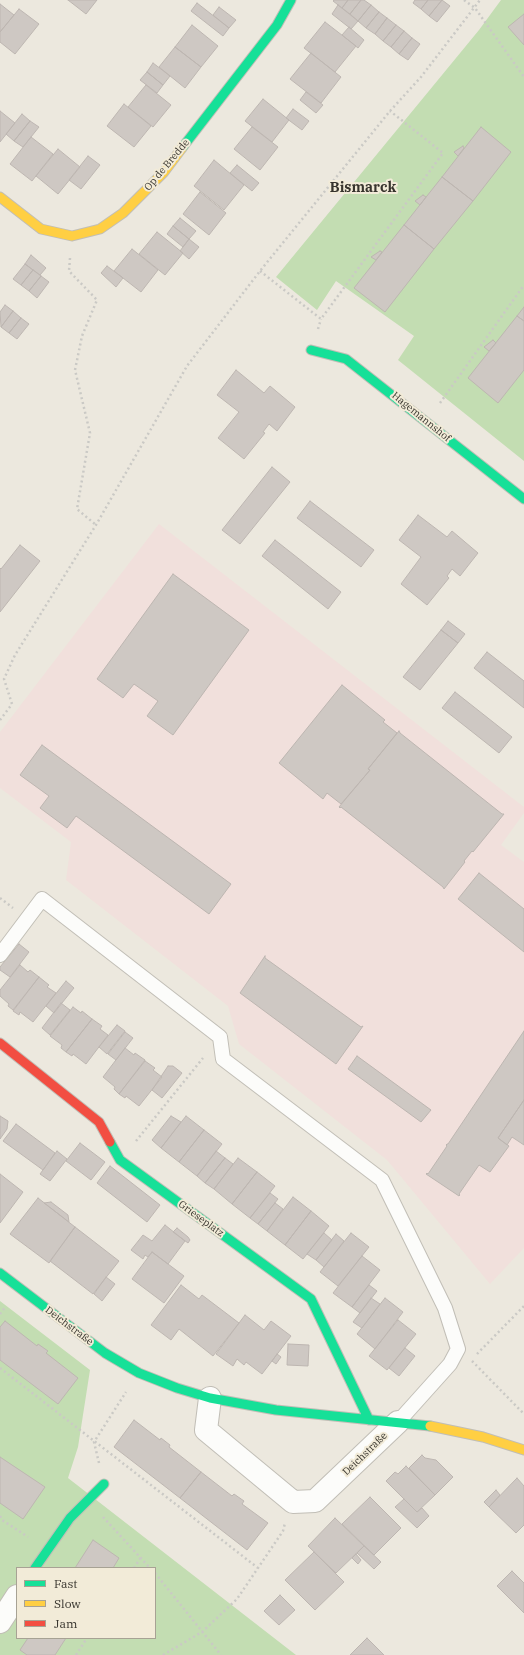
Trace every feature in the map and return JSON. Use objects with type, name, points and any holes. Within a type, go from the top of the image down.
[{"type":"street","name":"Op de Bredde","points":[[0,197],[41,229],[72,236],[100,229],[123,214],[164,172],[277,25],[291,0]]},
{"type":"street","name":"Hagemannshof","points":[[311,350],[346,359],[524,499]]},
{"type":"street","name":"Grieseplatz","points":[[0,1043],[99,1122],[120,1160],[311,1299],[369,1420]]},
{"type":"street","name":"Deichstraße","points":[[0,1273],[105,1354],[139,1373],[177,1388],[210,1398],[276,1410],[398,1422]]},
{"type":"street","points":[[210,1398],[206,1430],[293,1502]]},
{"type":"street","name":"Deichstraße","points":[[293,1502],[315,1501],[398,1422]]},
{"type":"street","points":[[398,1422],[443,1428],[483,1437],[524,1450]]},
{"type":"street","points":[[36,1567],[70,1518],[104,1484]]},
{"type":"street","points":[[0,1622],[16,1598]]},
{"type":"lane","points":[[0,955],[42,899],[220,1037],[223,1059],[382,1180],[445,1308],[458,1349],[450,1364],[398,1422]]},
{"type":"path","points":[[464,0],[475,8],[523,75]]},
{"type":"path","points":[[0,720],[12,704],[4,679],[15,655],[96,525],[187,366],[260,271],[390,111],[421,76],[480,0]]},
{"type":"path","points":[[260,271],[321,319],[443,152],[390,111]]},
{"type":"path","points":[[72,236],[69,271],[97,300],[82,336],[75,370],[90,433],[77,509],[96,525]]},
{"type":"path","points":[[427,422],[524,285]]},
{"type":"path","points":[[120,1160],[220,1037]]},
{"type":"path","points":[[524,1306],[471,1360],[524,1414]]},
{"type":"path","points":[[0,1368],[258,1568]]},
{"type":"path","points":[[104,1484],[94,1442],[139,1373]]},
{"type":"path","points":[[88,1501],[149,1567]]},
{"type":"path","points":[[163,1655],[202,1632],[237,1599],[282,1531],[293,1502]]},
{"type":"path","points":[[0,1516],[2,1520],[47,1550]]},
{"type":"path","points":[[135,1567],[141,1557]]},
{"type":"path","points":[[156,1575],[178,1600],[221,1655]]},
{"type":"path","points":[[76,1655],[86,1639]]},
{"type":"shaded area","points":[[159,524],[524,807],[524,813],[501,845],[524,862],[524,1248],[490,1284],[387,1160],[239,1044],[228,1006],[66,880],[71,842],[0,788],[0,732]]},
{"type":"green space","points":[[501,0],[524,0],[524,461],[398,360],[414,336],[336,281],[317,310],[276,277],[479,30]]},
{"type":"green space","points":[[0,1301],[90,1370],[78,1447],[68,1478],[296,1655],[0,1655]]},
{"type":"building","points":[[68,0],[97,0],[86,14]]},
{"type":"building","points":[[348,0],[342,8],[333,1]]},
{"type":"building","points":[[348,0],[361,0],[350,14],[342,8]]},
{"type":"building","points":[[361,0],[364,0],[371,5],[358,21],[350,14]]},
{"type":"building","points":[[415,0],[428,0],[421,9],[413,3]]},
{"type":"building","points":[[428,0],[442,0],[429,16],[421,9]]},
{"type":"building","points":[[442,0],[450,6],[437,22],[429,16]]},
{"type":"building","points":[[197,3],[229,28],[223,36],[191,11]]},
{"type":"building","points":[[0,4],[14,15],[0,32]]},
{"type":"building","points":[[338,5],[358,21],[351,29],[332,14]]},
{"type":"building","points":[[371,5],[379,12],[366,28],[358,21]]},
{"type":"building","points":[[219,7],[236,20],[229,28],[213,15]]},
{"type":"building","points":[[19,9],[39,24],[15,54],[0,42],[0,32]]},
{"type":"building","points":[[379,12],[387,18],[375,34],[366,28]]},
{"type":"building","points":[[524,14],[524,45],[508,27]]},
{"type":"building","points":[[387,18],[396,25],[383,41],[375,34]]},
{"type":"building","points":[[325,22],[356,46],[335,72],[304,48]]},
{"type":"building","points":[[192,25],[218,46],[201,67],[175,47]]},
{"type":"building","points":[[396,25],[404,31],[391,47],[383,41]]},
{"type":"building","points":[[349,27],[364,40],[358,48],[342,35]]},
{"type":"building","points":[[404,31],[412,38],[399,54],[391,47]]},
{"type":"building","points":[[412,38],[420,44],[408,60],[399,54]]},
{"type":"building","points":[[175,47],[201,67],[185,88],[159,67]]},
{"type":"building","points":[[311,53],[341,77],[321,103],[290,79]]},
{"type":"building","points":[[153,63],[170,76],[163,85],[147,72]]},
{"type":"building","points":[[147,72],[163,85],[157,93],[140,80]]},
{"type":"building","points":[[146,85],[171,105],[153,127],[128,107]]},
{"type":"building","points":[[306,92],[323,105],[316,113],[300,100]]},
{"type":"building","points":[[263,99],[289,120],[272,142],[245,121]]},
{"type":"building","points":[[124,104],[151,126],[134,147],[107,126]]},
{"type":"building","points":[[293,109],[309,121],[302,130],[286,118]]},
{"type":"building","points":[[0,111],[15,123],[0,142]]},
{"type":"building","points":[[22,114],[30,121],[14,141],[6,134]]},
{"type":"building","points":[[30,121],[39,127],[23,147],[14,141]]},
{"type":"building","points":[[252,127],[278,147],[260,170],[234,149]]},
{"type":"building","points":[[481,127],[511,152],[473,201],[442,177]]},
{"type":"building","points":[[31,137],[53,154],[32,181],[10,164]]},
{"type":"building","points":[[463,146],[464,148],[458,156],[454,152]]},
{"type":"building","points":[[58,149],[80,167],[58,194],[36,176]]},
{"type":"building","points":[[88,156],[100,165],[81,189],[69,180]]},
{"type":"building","points":[[214,160],[244,185],[224,210],[194,186]]},
{"type":"building","points":[[237,165],[259,183],[252,191],[230,173]]},
{"type":"building","points":[[442,177],[473,201],[434,249],[404,225]]},
{"type":"building","points":[[200,192],[226,213],[209,235],[183,214]]},
{"type":"building","points":[[423,195],[426,197],[420,205],[415,201]]},
{"type":"building","points":[[180,218],[196,231],[189,239],[173,226]]},
{"type":"building","points":[[404,225],[434,249],[385,312],[354,288]]},
{"type":"building","points":[[173,226],[189,239],[183,247],[167,234]]},
{"type":"building","points":[[157,232],[183,253],[165,275],[139,254]]},
{"type":"building","points":[[189,239],[199,247],[189,259],[180,251]]},
{"type":"building","points":[[132,249],[158,270],[141,292],[114,271]]},
{"type":"building","points":[[380,251],[382,252],[376,260],[371,257]]},
{"type":"building","points":[[31,255],[46,268],[40,275],[25,264]]},
{"type":"building","points":[[25,264],[33,270],[21,285],[13,279]]},
{"type":"building","points":[[107,266],[123,278],[116,287],[101,273]]},
{"type":"building","points":[[33,270],[41,276],[29,291],[21,285]]},
{"type":"building","points":[[41,276],[49,282],[37,298],[29,291]]},
{"type":"building","points":[[5,305],[13,311],[1,327],[0,312]]},
{"type":"building","points":[[524,307],[524,321],[517,316]]},
{"type":"building","points":[[13,311],[21,318],[9,333],[1,327]]},
{"type":"building","points":[[517,316],[524,321],[524,370],[498,403],[468,378]]},
{"type":"building","points":[[21,318],[29,324],[17,339],[9,333]]},
{"type":"building","points":[[493,340],[496,343],[489,351],[484,347]]},
{"type":"building","points":[[236,370],[264,393],[270,386],[295,407],[277,431],[269,424],[263,432],[265,433],[244,459],[218,438],[239,412],[217,395]]},
{"type":"building","points":[[272,467],[290,482],[240,544],[222,530]]},
{"type":"building","points":[[310,501],[374,550],[361,567],[297,518]]},
{"type":"building","points":[[418,515],[447,537],[452,531],[478,553],[460,576],[452,569],[447,576],[449,578],[427,605],[401,584],[421,557],[399,540]]},
{"type":"building","points":[[275,540],[341,592],[328,609],[262,556]]},
{"type":"building","points":[[20,545],[40,561],[0,612],[0,568],[1,569]]},
{"type":"building","points":[[173,574],[249,630],[173,735],[147,716],[158,701],[134,684],[123,698],[97,679]]},
{"type":"building","points":[[448,621],[465,634],[458,643],[441,630]]},
{"type":"building","points":[[441,630],[458,643],[420,690],[403,677]]},
{"type":"building","points":[[487,652],[524,681],[524,708],[474,668]]},
{"type":"building","points":[[342,685],[385,720],[383,722],[397,733],[368,769],[370,770],[341,804],[327,793],[323,799],[279,763]]},
{"type":"building","points":[[455,692],[512,737],[499,753],[442,708]]},
{"type":"building","points":[[399,731],[502,814],[504,814],[464,861],[465,862],[444,889],[341,807],[339,807],[370,770],[368,769]]},
{"type":"building","points":[[42,745],[231,884],[209,914],[76,816],[67,828],[40,808],[49,796],[20,775]]},
{"type":"building","points":[[479,873],[524,909],[524,952],[458,899]]},
{"type":"building","points":[[19,944],[29,952],[10,977],[0,970],[0,967]]},
{"type":"building","points":[[265,956],[265,958],[361,1027],[363,1026],[336,1064],[240,993]]},
{"type":"building","points":[[20,965],[28,972],[30,970],[39,977],[13,1010],[0,996],[0,990]]},
{"type":"building","points":[[39,977],[49,985],[47,987],[56,993],[33,1022],[20,1012],[19,1015],[13,1011]]},
{"type":"building","points":[[66,981],[74,988],[54,1013],[46,1006]]},
{"type":"building","points":[[61,1003],[70,1010],[50,1035],[42,1028]]},
{"type":"building","points":[[73,1007],[81,1013],[82,1011],[92,1019],[66,1052],[61,1048],[62,1045],[50,1036]]},
{"type":"building","points":[[92,1019],[102,1026],[100,1029],[108,1035],[86,1064],[73,1054],[72,1056],[66,1052]]},
{"type":"building","points":[[117,1025],[125,1031],[107,1054],[99,1047]]},
{"type":"building","points":[[524,1031],[524,1100],[498,1138],[509,1146],[490,1172],[479,1165],[459,1196],[426,1174],[428,1174],[447,1146],[446,1145]]},
{"type":"building","points":[[125,1032],[133,1038],[116,1060],[108,1054]]},
{"type":"building","points":[[125,1048],[134,1055],[135,1053],[145,1060],[119,1094],[114,1089],[115,1087],[103,1077]]},
{"type":"building","points":[[357,1056],[431,1110],[421,1122],[348,1069]]},
{"type":"building","points":[[145,1061],[155,1068],[153,1070],[162,1077],[139,1106],[126,1096],[125,1098],[119,1094]]},
{"type":"building","points":[[168,1066],[173,1066],[182,1073],[162,1098],[152,1090]]},
{"type":"building","points":[[524,1100],[524,1145],[512,1137],[507,1145],[498,1138]]},
{"type":"building","points":[[0,1116],[8,1121],[7,1129],[0,1139]]},
{"type":"building","points":[[171,1116],[181,1122],[161,1148],[152,1140]]},
{"type":"building","points":[[186,1116],[204,1130],[179,1162],[161,1148]]},
{"type":"building","points":[[16,1124],[55,1153],[43,1170],[3,1141]]},
{"type":"building","points":[[204,1130],[222,1144],[197,1176],[179,1162]]},
{"type":"building","points":[[80,1143],[105,1162],[91,1180],[66,1161]]},
{"type":"building","points":[[57,1151],[67,1159],[50,1181],[40,1174]]},
{"type":"building","points":[[216,1151],[225,1158],[205,1183],[197,1176]]},
{"type":"building","points":[[225,1158],[233,1164],[214,1189],[205,1183]]},
{"type":"building","points":[[238,1158],[257,1172],[232,1204],[214,1189]]},
{"type":"building","points":[[110,1166],[160,1205],[147,1222],[97,1183]]},
{"type":"building","points":[[257,1172],[275,1186],[250,1218],[232,1204]]},
{"type":"building","points":[[0,1174],[23,1192],[0,1223]]},
{"type":"building","points":[[270,1193],[278,1199],[258,1224],[250,1218]]},
{"type":"building","points":[[293,1197],[311,1211],[285,1245],[267,1231]]},
{"type":"building","points":[[38,1198],[75,1227],[49,1263],[10,1234]]},
{"type":"building","points":[[51,1202],[68,1215],[69,1222],[44,1203]]},
{"type":"building","points":[[275,1203],[283,1209],[267,1231],[258,1224]]},
{"type":"building","points":[[311,1211],[329,1226],[303,1259],[285,1245]]},
{"type":"building","points":[[165,1225],[185,1241],[168,1264],[152,1252],[148,1257],[145,1255],[143,1259],[131,1250],[143,1235],[152,1241]]},
{"type":"building","points":[[75,1227],[119,1261],[93,1294],[50,1261]]},
{"type":"building","points":[[177,1228],[188,1237],[190,1240],[188,1243],[173,1232]]},
{"type":"building","points":[[324,1233],[332,1240],[316,1260],[307,1254]]},
{"type":"building","points":[[351,1233],[369,1247],[338,1286],[320,1272]]},
{"type":"building","points":[[336,1234],[344,1241],[324,1267],[316,1260]]},
{"type":"building","points":[[152,1252],[184,1276],[164,1303],[132,1279]]},
{"type":"building","points":[[362,1256],[380,1270],[352,1307],[333,1293]]},
{"type":"building","points":[[106,1277],[115,1284],[102,1301],[94,1294]]},
{"type":"building","points":[[181,1285],[199,1299],[202,1295],[239,1323],[213,1356],[179,1329],[171,1340],[151,1325]]},
{"type":"building","points":[[369,1285],[377,1291],[360,1313],[352,1307]]},
{"type":"building","points":[[371,1298],[380,1304],[362,1328],[353,1322]]},
{"type":"building","points":[[385,1298],[403,1312],[375,1349],[357,1334]]},
{"type":"building","points":[[245,1315],[264,1330],[271,1321],[291,1336],[262,1374],[246,1362],[244,1365],[237,1359],[233,1366],[216,1354]]},
{"type":"building","points":[[398,1320],[416,1334],[387,1370],[369,1356]]},
{"type":"building","points":[[5,1321],[37,1346],[38,1344],[48,1351],[46,1353],[78,1378],[58,1404],[0,1360],[0,1327]]},
{"type":"building","points":[[288,1344],[309,1345],[308,1366],[287,1365]]},
{"type":"building","points":[[405,1348],[415,1356],[399,1376],[389,1368]]},
{"type":"building","points":[[277,1354],[281,1357],[276,1364],[272,1361]]},
{"type":"building","points":[[134,1420],[160,1440],[161,1438],[170,1445],[169,1447],[201,1472],[180,1498],[114,1447]]},
{"type":"building","points":[[422,1455],[425,1458],[436,1460],[453,1477],[435,1495],[409,1468]]},
{"type":"building","points":[[0,1457],[45,1487],[23,1519],[0,1503]]},
{"type":"building","points":[[406,1466],[435,1495],[417,1512],[386,1481],[395,1472],[398,1474]]},
{"type":"building","points":[[201,1472],[232,1496],[234,1494],[244,1501],[242,1504],[268,1523],[247,1550],[180,1498]]},
{"type":"building","points":[[517,1478],[524,1486],[524,1525],[516,1533],[489,1507]]},
{"type":"building","points":[[496,1490],[500,1495],[489,1507],[484,1502]]},
{"type":"building","points":[[370,1497],[401,1528],[374,1555],[342,1524]]},
{"type":"building","points":[[404,1499],[417,1512],[422,1508],[429,1516],[417,1528],[395,1507]]},
{"type":"building","points":[[335,1518],[364,1546],[336,1573],[308,1546]]},
{"type":"building","points":[[93,1540],[119,1558],[114,1567],[76,1567]]},
{"type":"building","points":[[364,1546],[381,1562],[374,1569],[357,1553]]},
{"type":"building","points":[[314,1552],[344,1582],[315,1610],[285,1580]]},
{"type":"building","points":[[356,1554],[361,1560],[358,1564],[352,1558]]},
{"type":"building","points":[[512,1571],[524,1583],[524,1613],[497,1586]]},
{"type":"building","points":[[280,1595],[295,1610],[279,1625],[264,1611]]},
{"type":"building","points":[[367,1638],[384,1655],[350,1655]]},
{"type":"building","points":[[27,1639],[65,1639],[55,1655],[27,1655],[20,1650]]},
{"type":"traffic: fast","points":[[182,148],[277,25],[291,0]]},
{"type":"traffic: fast","points":[[311,350],[346,359],[524,499]]},
{"type":"traffic: fast","points":[[110,1142],[120,1160],[311,1299],[369,1420]]},
{"type":"traffic: fast","points":[[0,1273],[105,1353],[139,1373],[177,1388],[210,1398],[276,1410],[430,1426]]},
{"type":"traffic: fast","points":[[36,1567],[70,1518],[104,1484]]},
{"type":"traffic: slow","points":[[0,197],[41,229],[72,236],[100,229],[123,213],[164,172],[182,148]]},
{"type":"traffic: slow","points":[[430,1426],[483,1437],[524,1450]]},
{"type":"traffic: jam","points":[[0,1043],[99,1122],[110,1142]]},
{"type":"district","name":"Bismarck","points":[[363,188]]}]
